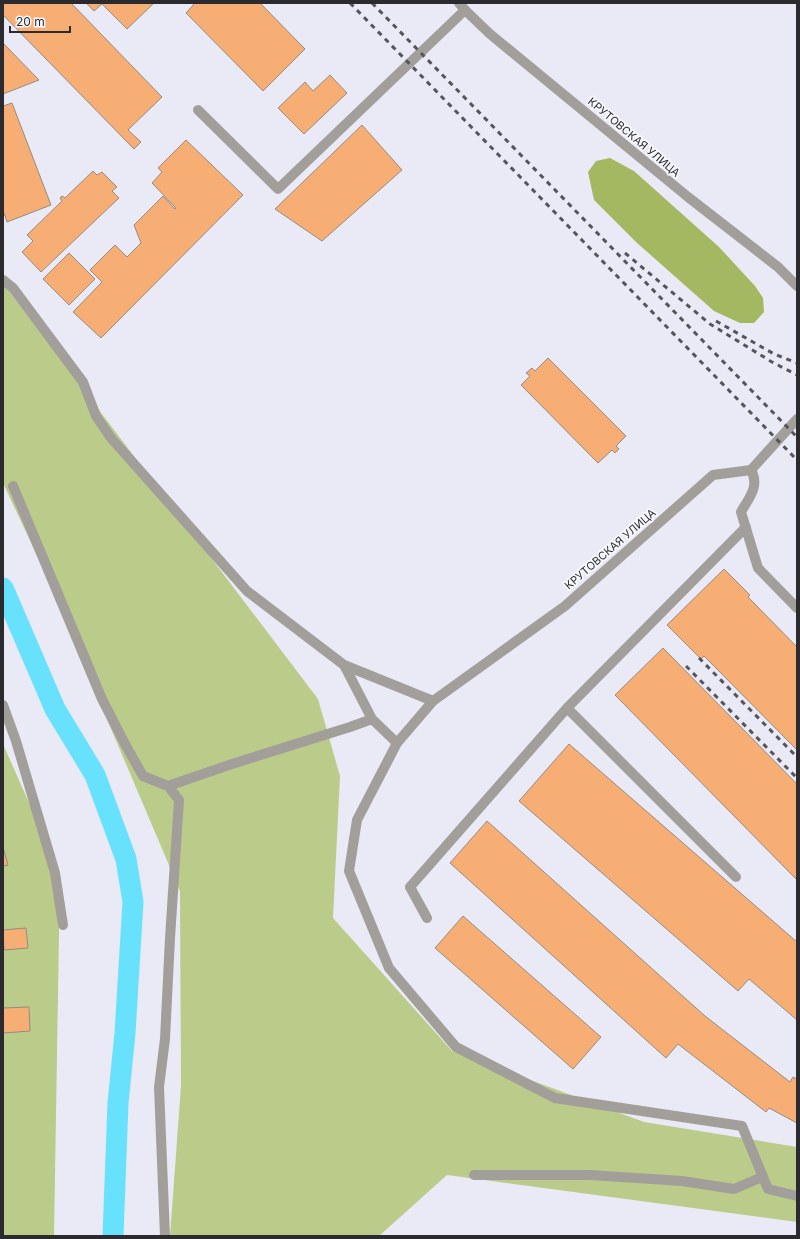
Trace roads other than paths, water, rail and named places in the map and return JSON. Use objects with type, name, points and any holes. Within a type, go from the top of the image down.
[{"type":"street","points":[[198,110],[278,189],[462,7]]},
{"type":"street","name":"КРУТОВСКАЯ УЛИЦА","points":[[462,7],[490,34],[682,192],[778,267],[797,286]]},
{"type":"street","points":[[3,280],[13,288],[83,382],[96,416],[111,438],[247,591],[344,665],[433,701]]},
{"type":"street","points":[[797,419],[751,470],[755,477],[755,488],[741,512],[758,568],[797,608]]},
{"type":"street","name":"КРУТОВСКАЯ УЛИЦА","points":[[751,470],[714,474],[565,606],[433,701],[397,743],[357,820],[349,871],[389,968],[456,1047],[555,1098],[742,1126],[762,1177]]},
{"type":"street","points":[[13,486],[102,698],[118,731],[143,776],[168,786],[179,800],[170,938],[166,1039],[159,1087],[165,1236]]},
{"type":"street","points":[[427,918],[410,887],[567,708],[746,527]]},
{"type":"street","points":[[344,665],[372,719],[397,743]]},
{"type":"street","points":[[3,705],[16,741],[55,873],[63,925]]},
{"type":"street","points":[[567,708],[736,877]]},
{"type":"street","points":[[168,786],[372,719]]},
{"type":"street","points":[[474,1175],[590,1175],[682,1181],[734,1189],[762,1177],[768,1189],[797,1196]]},
{"type":"waterway","points":[[3,588],[55,709],[95,775],[126,859],[133,902],[125,1033],[118,1103],[113,1236]]},
{"type":"railway","points":[[350,3],[797,460]]},
{"type":"railway","points":[[372,3],[797,437]]},
{"type":"railway","points":[[625,253],[710,324],[772,362],[797,375]]},
{"type":"railway","points":[[716,321],[774,354],[797,363]]},
{"type":"railway","points":[[699,658],[797,757]]},
{"type":"railway","points":[[686,666],[797,778]]}]
